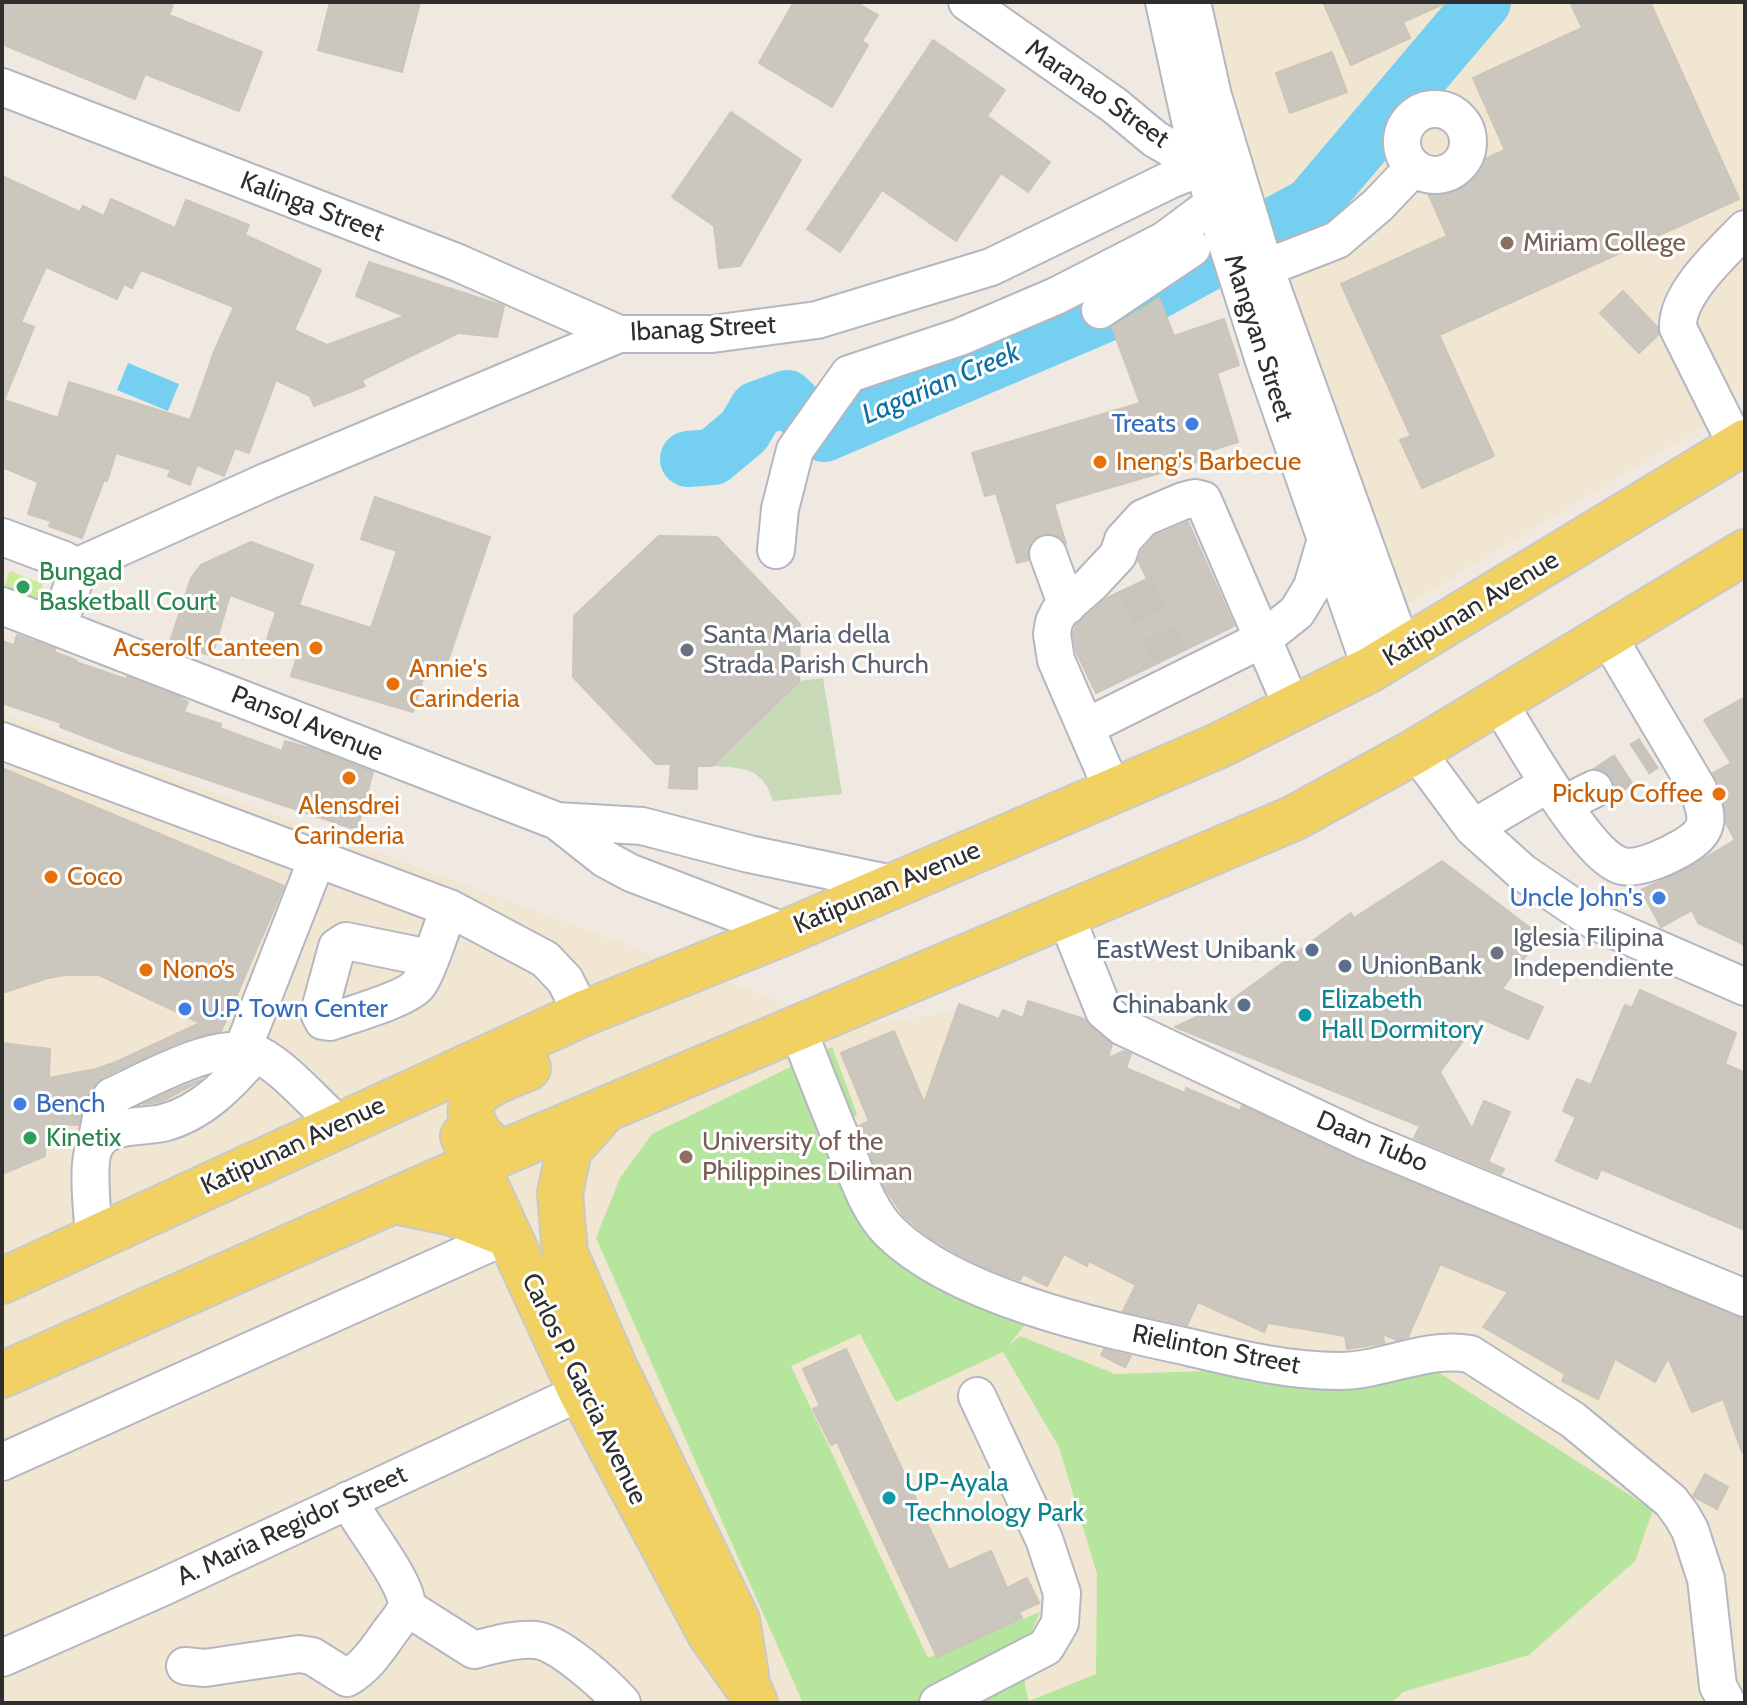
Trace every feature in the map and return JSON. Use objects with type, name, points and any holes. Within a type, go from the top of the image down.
[{"type":"main road","name":"Katipunan Avenue","points":[[2,1281],[582,1014],[786,932],[1220,745],[1387,660],[1741,444]]},
{"type":"main road","points":[[2,1375],[489,1158],[1294,818],[1416,751],[1745,552]]},
{"type":"main road","points":[[489,1158],[487,1144],[477,1133],[470,1115],[473,1099],[488,1086],[1007,868],[1045,847],[1108,793]]},
{"type":"main road","name":"Carlos P. Garcia Avenue","points":[[438,1079],[489,1158],[508,1235],[581,1392],[710,1634],[752,1696]]},
{"type":"main road","name":"Carlos P. Garcia Avenue","points":[[608,1107],[569,1150],[560,1193],[565,1253],[615,1368],[737,1620],[752,1696]]},
{"type":"main road","points":[[394,1201],[452,1213],[508,1235]]},
{"type":"street","name":"Maranao Street","points":[[967,2],[1114,105],[1155,139],[1217,161]]},
{"type":"street","name":"Mangyan Street","points":[[1164,2],[1195,143],[1217,161],[1265,268],[1387,660]]},
{"type":"street","name":"Mangyan Street","points":[[1192,2],[1213,96],[1219,215],[1266,367],[1326,539],[1387,660]]},
{"type":"street","name":"Kalinga Street","points":[[2,87],[456,262],[619,334]]},
{"type":"street","name":"Ibanag Street","points":[[76,567],[268,481],[619,334],[712,334],[817,320],[991,267],[1172,179],[1217,161]]},
{"type":"street","points":[[1265,268],[1337,240],[1367,215],[1414,167]]},
{"type":"street","points":[[1100,310],[1219,215]]},
{"type":"street","points":[[776,550],[780,509],[795,450],[849,374],[960,337],[1056,296],[1219,215]]},
{"type":"street","points":[[1741,444],[1678,328],[1677,318],[1679,309],[1695,285],[1745,229]]},
{"type":"street","points":[[1108,793],[1086,727],[1056,660],[1052,634],[1059,612],[1126,570],[1123,540],[1143,518],[1183,501],[1203,500],[1293,709]]},
{"type":"street","points":[[2,537],[76,567],[76,576],[58,626]]},
{"type":"street","points":[[1086,727],[1176,668],[1263,639],[1297,612],[1312,587],[1326,539]]},
{"type":"street","points":[[1048,554],[1067,606]]},
{"type":"street","name":"Pansol Avenue","points":[[2,606],[557,821],[605,859],[631,873],[786,932]]},
{"type":"street","points":[[1498,701],[1569,792],[1590,840],[1618,865],[1632,868],[1686,846],[1704,831],[1707,816],[1698,789],[1659,747],[1607,635]]},
{"type":"street","points":[[2,741],[449,908],[545,959],[565,980],[582,1014]]},
{"type":"street","points":[[1416,751],[1473,828],[1522,872],[1596,922],[1745,987]]},
{"type":"street","points":[[1473,828],[1569,792]]},
{"type":"street","name":"Pansol Avenue","points":[[557,821],[642,826],[749,854],[893,884]]},
{"type":"street","points":[[94,1239],[91,1159],[96,1143],[118,1128],[161,1123],[185,1115],[227,1086],[249,1052],[317,859]]},
{"type":"street","points":[[429,958],[449,908]]},
{"type":"street","name":"Daan Tubo","points":[[1065,914],[1104,1011],[1123,1027],[1363,1140],[1745,1298]]},
{"type":"street","name":"Rielinton Street","points":[[797,1027],[865,1195],[887,1229],[914,1252],[948,1272],[1010,1299],[1107,1329],[1266,1365],[1338,1371],[1425,1354],[1455,1351],[1470,1354],[1573,1420],[1671,1501],[1690,1530],[1706,1579],[1718,1686],[1727,1703]]},
{"type":"street","points":[[249,1052],[269,1062],[339,1125]]},
{"type":"street","points":[[2,1462],[508,1235]]},
{"type":"street","name":"A. Maria Regidor Street","points":[[2,1658],[581,1392]]},
{"type":"street","points":[[938,1703],[1046,1647],[1060,1623],[1062,1593],[1044,1539],[977,1396]]},
{"type":"street","points":[[185,1666],[205,1668],[299,1654],[312,1656],[347,1678],[372,1657],[406,1607],[405,1592],[400,1580],[358,1521],[348,1500]]},
{"type":"street","points":[[406,1607],[474,1650],[512,1641],[539,1640],[555,1647],[604,1682],[622,1703]]},
{"type":"shaded area","name":"Miriam College","points":[[1208,2],[1745,2],[1745,402],[1737,390],[1699,411],[1706,425],[1401,609],[1239,152]]},
{"type":"shaded area","name":"University of the Philippines Diliman","points":[[2,714],[847,1026],[956,1012],[1745,1288],[1745,1703],[2,1703]]},
{"type":"green space","name":"Bungad Basketball Court","points":[[10,571],[43,584],[34,608],[2,591]]},
{"type":"green space","points":[[823,678],[842,794],[773,801],[764,781],[757,776],[742,769],[712,766],[799,681]]},
{"type":"green space","points":[[832,1047],[857,1114],[830,1140],[880,1247],[1032,1316],[1007,1347],[1020,1336],[1115,1374],[1209,1371],[1334,1384],[1438,1372],[1653,1510],[1635,1561],[1529,1655],[1403,1692],[1391,1703],[803,1703],[596,1238],[620,1178],[652,1134]],"holes":[[[860,1334],[896,1402],[1003,1352],[1059,1447],[1097,1574],[1096,1674],[1029,1701],[1024,1677],[1025,1655],[1040,1612],[928,1658],[791,1366]]]},
{"type":"water","points":[[128,363],[179,384],[168,411],[117,390]]},
{"type":"building","points":[[2,2],[174,2],[169,15],[262,52],[239,111],[145,74],[135,99],[2,44]]},
{"type":"building","points":[[330,2],[420,2],[402,72],[318,50]]},
{"type":"building","points":[[794,2],[855,2],[878,15],[862,41],[868,45],[832,107],[759,63]]},
{"type":"building","points":[[1323,2],[1448,2],[1403,22],[1410,38],[1351,65]]},
{"type":"building","points":[[1570,2],[1650,2],[1739,199],[1439,335],[1494,456],[1422,488],[1400,440],[1411,436],[1341,284],[1447,236],[1425,186],[1505,150],[1473,78],[1582,28]]},
{"type":"building","points":[[933,40],[1005,90],[987,116],[1050,162],[1028,192],[1001,173],[956,241],[882,190],[840,252],[807,229]]},
{"type":"building","points":[[1332,52],[1347,92],[1290,113],[1276,73]]},
{"type":"building","points":[[731,112],[801,160],[740,266],[719,268],[714,226],[672,197]]},
{"type":"building","points":[[2,176],[80,212],[83,206],[104,216],[111,199],[175,228],[186,200],[249,225],[245,235],[321,270],[294,330],[327,345],[405,316],[356,296],[369,262],[504,306],[497,337],[458,333],[362,380],[365,386],[314,406],[310,396],[276,380],[249,453],[235,448],[224,476],[197,465],[190,485],[168,476],[171,470],[116,453],[82,538],[49,526],[51,521],[28,514],[38,482],[2,467]],"holes":[[[46,267],[117,299],[124,284],[132,288],[141,270],[234,307],[190,420],[69,382],[58,418],[4,400],[34,327],[21,322]]]},
{"type":"building","points":[[1623,291],[1657,327],[1659,334],[1639,353],[1600,313]]},
{"type":"building","points":[[1159,298],[1174,336],[1224,319],[1239,365],[1217,373],[1238,442],[1209,451],[1211,458],[1054,504],[1066,544],[1061,537],[1040,535],[1031,541],[1028,560],[1017,563],[996,493],[985,496],[972,453],[1140,403],[1112,327]]},
{"type":"building","points":[[375,497],[490,537],[444,672],[427,666],[413,712],[291,676],[299,650],[267,639],[276,612],[230,595],[212,656],[194,650],[192,657],[168,648],[191,578],[201,565],[251,542],[313,565],[299,605],[371,628],[397,551],[361,539]]},
{"type":"building","points":[[1188,522],[1234,626],[1096,693],[1076,651],[1073,634],[1076,625],[1107,598],[1147,579],[1138,560],[1142,551],[1155,536]]},
{"type":"building","name":"Santa Maria della Strada Parish Church","points":[[659,536],[717,537],[800,624],[799,681],[712,766],[697,766],[697,789],[669,788],[671,764],[656,764],[573,677],[574,616]]},
{"type":"building","points":[[17,635],[55,649],[54,652],[76,662],[179,697],[188,702],[184,712],[221,724],[220,728],[282,751],[285,741],[313,749],[373,772],[357,830],[125,752],[60,727],[61,723],[2,703],[2,641],[14,645]]},
{"type":"building","points":[[1745,697],[1745,945],[1698,923],[1692,910],[1661,927],[1641,890],[1688,868],[1735,840],[1726,823],[1724,800],[1713,773],[1731,763],[1704,720]]},
{"type":"building","points":[[2,768],[284,886],[221,1031],[177,1043],[102,1077],[86,1096],[78,1125],[47,1124],[45,1156],[2,1174],[2,1043],[50,1049],[49,1078],[116,1062],[200,1023],[99,975],[48,978],[2,993]]},
{"type":"building","points":[[1442,861],[1541,936],[1502,989],[1543,1007],[1528,1039],[1480,1018],[1440,1072],[1472,1129],[1484,1101],[1510,1112],[1488,1162],[1504,1169],[1501,1174],[1414,1138],[1420,1126],[1175,1027],[1229,1002],[1351,913],[1354,918]]},
{"type":"building","points":[[1640,990],[1736,1033],[1725,1064],[1745,1073],[1745,1230],[1601,1169],[1597,1179],[1556,1161],[1576,1117],[1563,1111],[1577,1079],[1591,1085],[1625,1005],[1632,1008]]},
{"type":"building","points":[[1028,1001],[1084,1019],[1112,1044],[1108,1058],[1124,1051],[1131,1054],[1126,1068],[1185,1093],[1186,1088],[1240,1111],[1242,1106],[1355,1159],[1745,1319],[1745,1452],[1742,1452],[1723,1399],[1692,1412],[1668,1358],[1655,1382],[1615,1359],[1598,1399],[1562,1381],[1565,1374],[1483,1327],[1508,1292],[1440,1264],[1408,1337],[1397,1340],[1383,1334],[1384,1343],[1347,1349],[1345,1336],[1268,1323],[1264,1332],[1198,1302],[1187,1325],[1123,1311],[1136,1285],[1089,1261],[1087,1266],[1064,1254],[1047,1286],[1023,1274],[1020,1280],[996,1272],[929,1237],[904,1216],[884,1187],[859,1126],[869,1121],[841,1053],[894,1031],[924,1103],[959,1004],[999,1019],[1003,1010],[1023,1018]]},
{"type":"building","points":[[201,1080],[161,1102],[143,1104],[172,1091]]},
{"type":"building","name":"UP-Ayala Technology Park","points":[[846,1349],[949,1570],[991,1551],[1007,1588],[1027,1578],[1039,1603],[1019,1612],[1022,1618],[937,1657],[837,1442],[831,1445],[813,1409],[820,1406],[803,1369]]},
{"type":"building","points":[[1104,1349],[1131,1356],[1125,1367],[1101,1355]]},
{"type":"building","points":[[1705,1474],[1728,1487],[1717,1509],[1693,1496]]},
{"type":"waterway","name":"Lagarian Creek","points":[[1258,234],[1311,205],[1483,2]]},
{"type":"waterway","name":"Lagarian Creek","points":[[688,459],[713,457],[744,431],[757,409],[787,398],[824,434],[1150,295],[1215,259]]},
{"type":"tunnel","points":[[1135,584],[1170,656]]},
{"type":"tunnel","points":[[1594,789],[1649,753]]},
{"type":"place","name":"Miriam College","points":[[1507,243]]},
{"type":"place","name":"Treats","points":[[1192,424]]},
{"type":"place","name":"Ineng's Barbecue","points":[[1100,462]]},
{"type":"place","name":"Bungad Basketball Court","points":[[23,587]]},
{"type":"place","name":"Acserolf Canteen","points":[[316,648]]},
{"type":"place","name":"Santa Maria della Strada Parish Church","points":[[687,650]]},
{"type":"place","name":"Annie's Carinderia","points":[[393,684]]},
{"type":"place","name":"Alensdrei Carinderia","points":[[349,778]]},
{"type":"place","name":"Pickup Coffee","points":[[1719,794]]},
{"type":"place","name":"Coco","points":[[51,877]]},
{"type":"place","name":"Uncle John's","points":[[1659,898]]},
{"type":"place","name":"EastWest Unibank","points":[[1312,950]]},
{"type":"place","name":"Iglesia Filipina Independiente","points":[[1497,953]]},
{"type":"place","name":"UnionBank","points":[[1345,966]]},
{"type":"place","name":"Nono’s","points":[[146,970]]},
{"type":"place","name":"Chinabank","points":[[1244,1005]]},
{"type":"place","name":"U.P. Town Center","points":[[185,1009]]},
{"type":"place","name":"Elizabeth Hall Dormitory","points":[[1305,1015]]},
{"type":"place","name":"Bench","points":[[20,1104]]},
{"type":"place","name":"Kinetix","points":[[30,1138]]},
{"type":"place","name":"University of the Philippines Diliman","points":[[686,1157]]},
{"type":"place","name":"UP-Ayala Technology Park","points":[[889,1498]]}]
